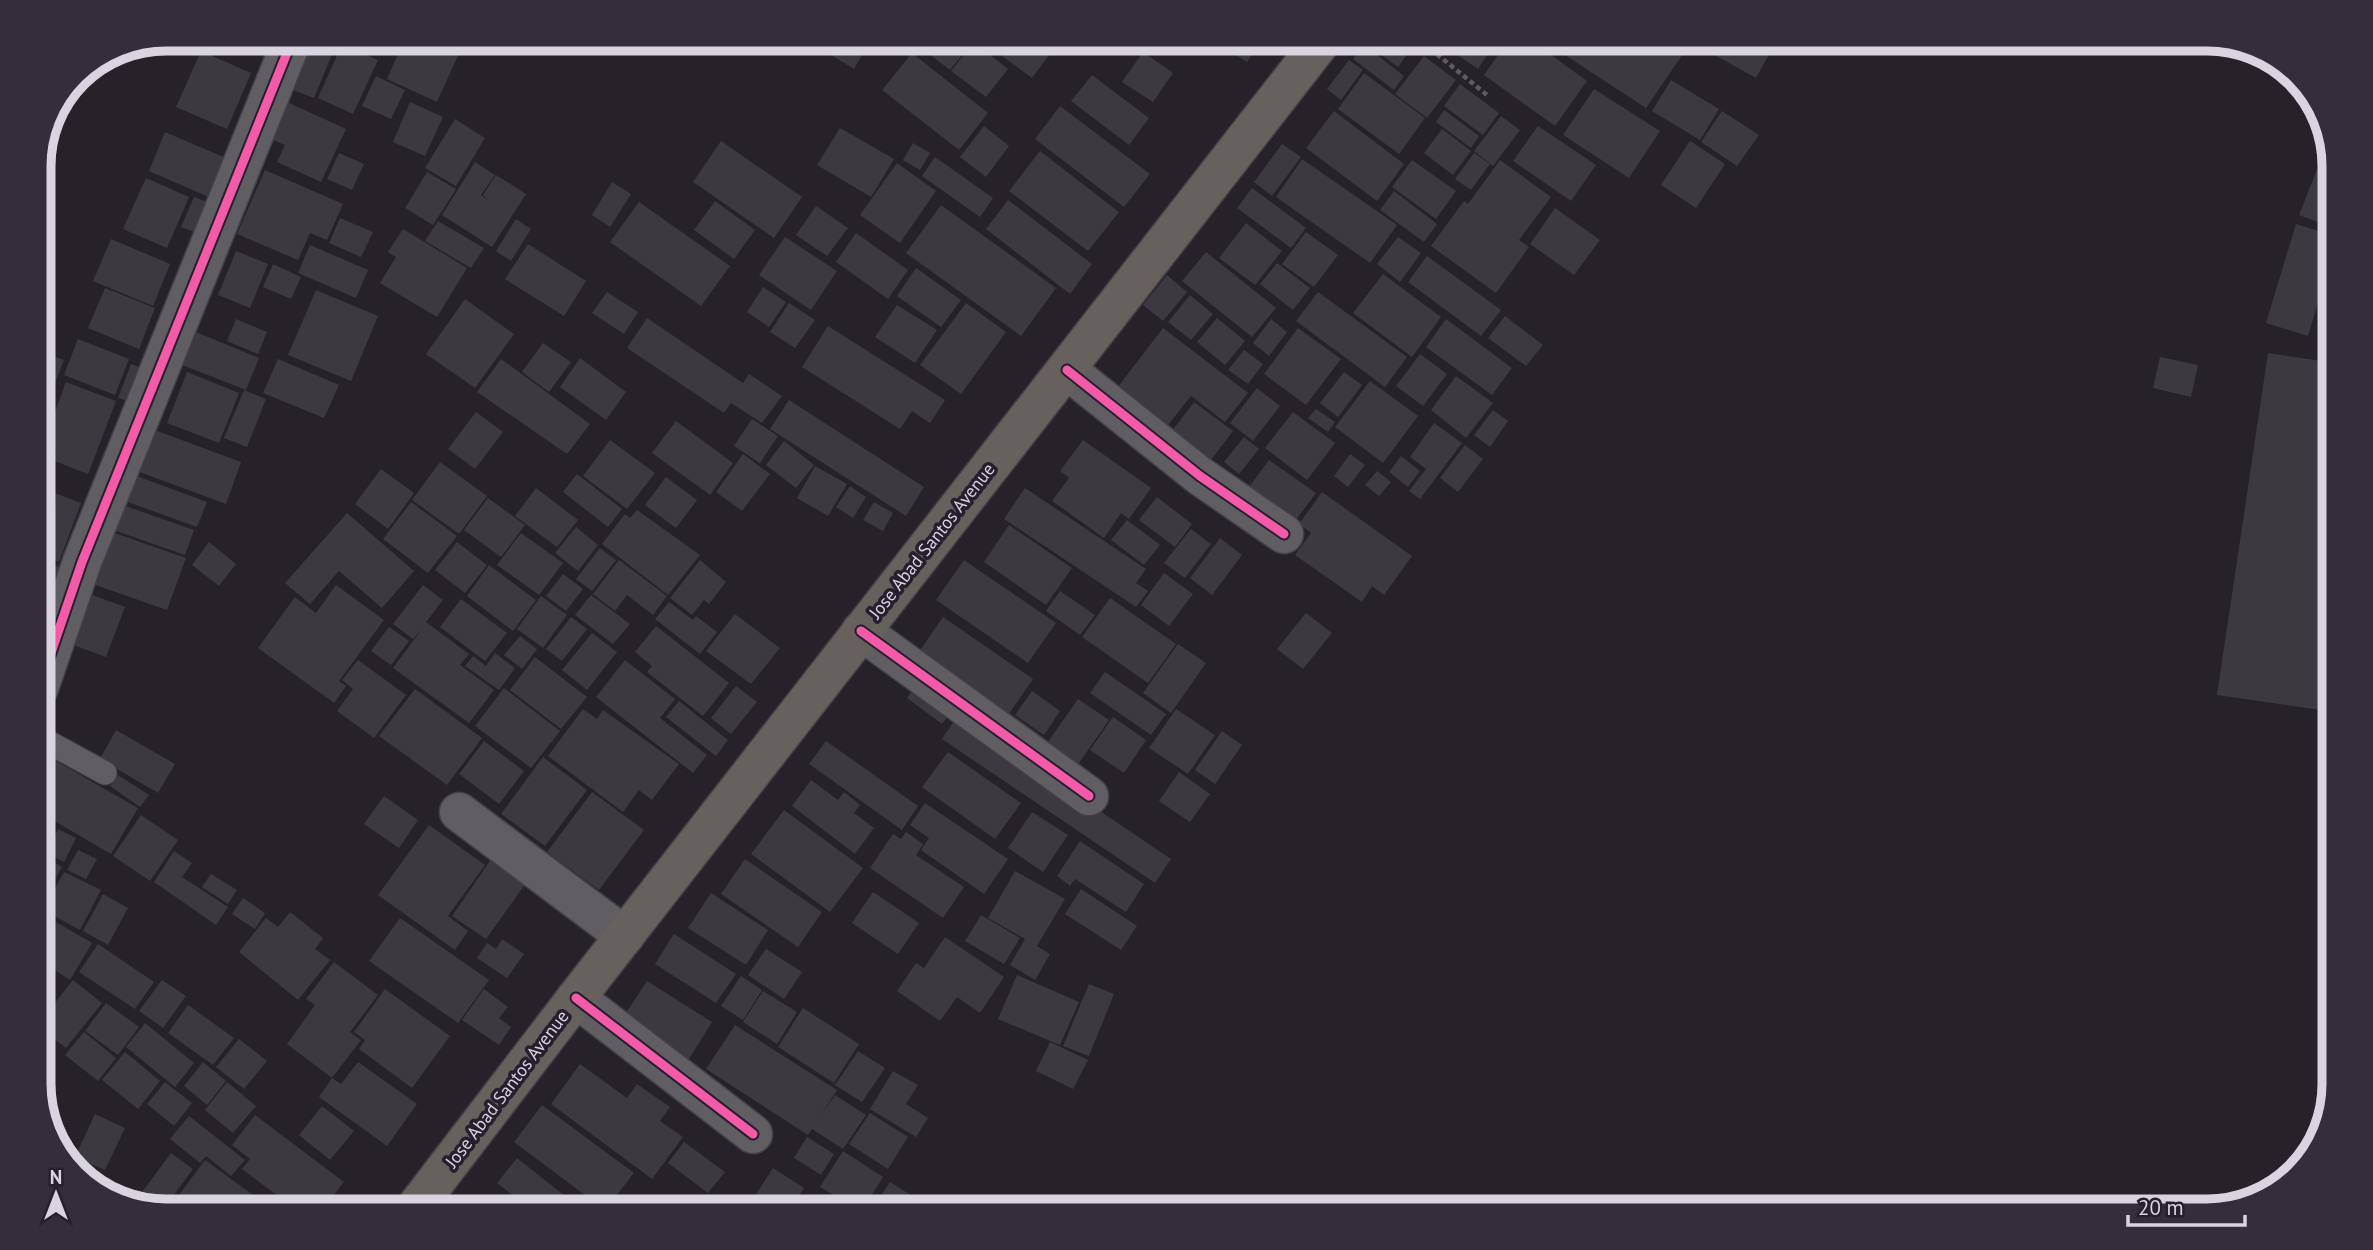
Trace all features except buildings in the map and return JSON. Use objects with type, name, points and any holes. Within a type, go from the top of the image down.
[{"type":"highway","name":"Jose Abad Santos Avenue","points":[[424,1199],[576,998],[1314,51]]},
{"type":"street","points":[[51,653],[82,562],[288,51]]},
{"type":"street","points":[[1067,370],[1200,476],[1284,534]]},
{"type":"street","points":[[861,631],[1089,796]]},
{"type":"street","points":[[459,812],[625,936]]},
{"type":"street","points":[[576,998],[753,1134]]},
{"type":"lane","points":[[51,744],[105,773]]},
{"type":"path","points":[[1434,51],[1487,94]]},
{"type":"cycle path","points":[[51,653],[82,562],[288,51]]},
{"type":"cycle path","points":[[1067,370],[1200,476],[1284,534]]},
{"type":"cycle path","points":[[861,631],[1089,796]]},
{"type":"cycle path","points":[[576,998],[753,1134]]}]
